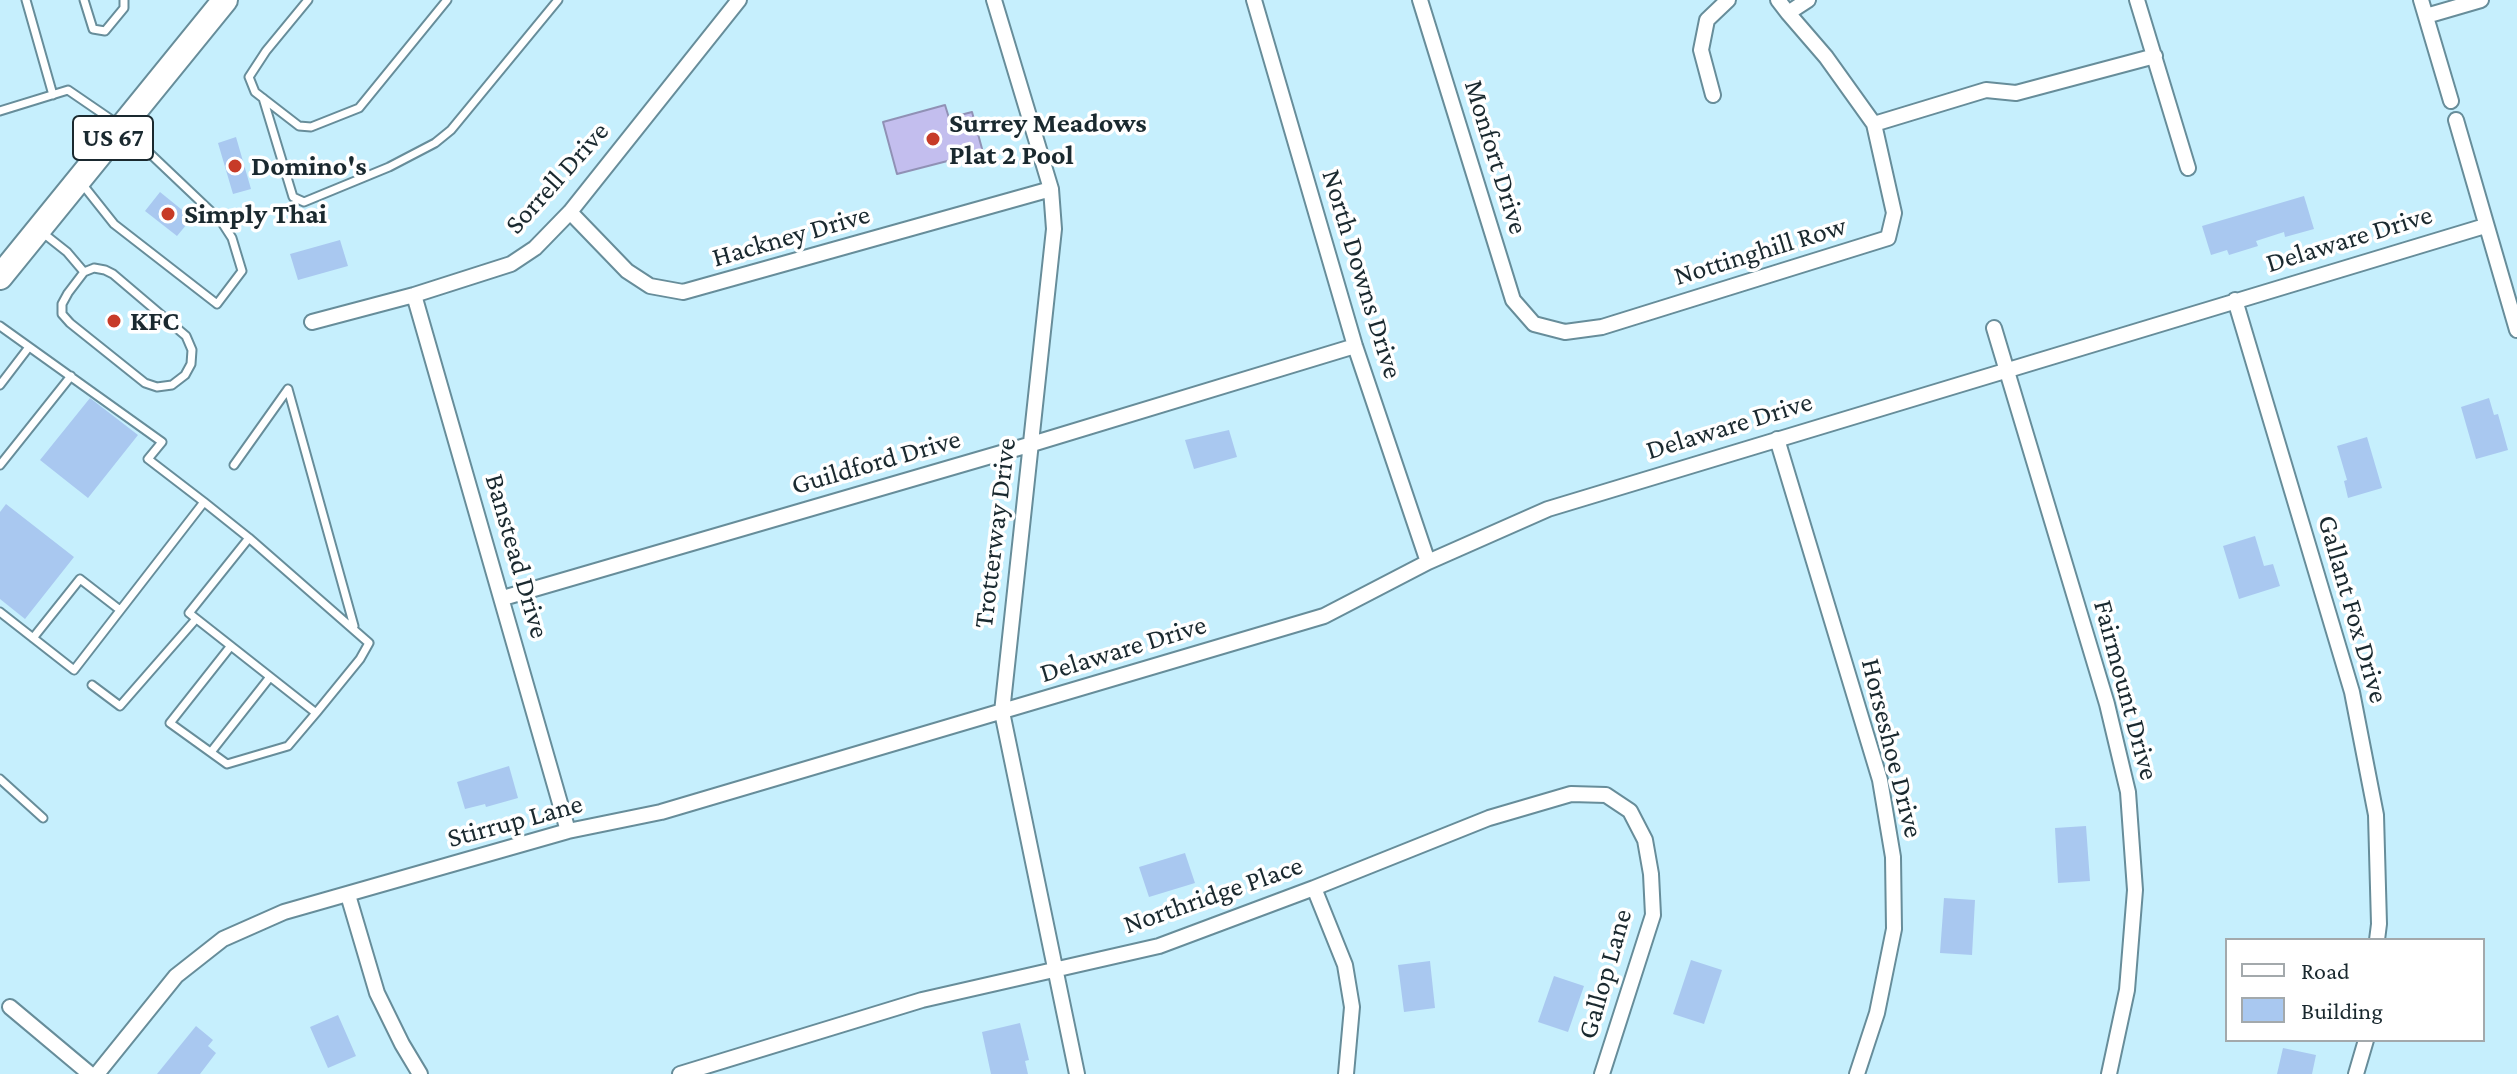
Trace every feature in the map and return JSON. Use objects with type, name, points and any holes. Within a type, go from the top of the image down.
[{"type":"main road","name":"US 67","points":[[1,272],[122,127],[214,4]]},
{"type":"street","name":"Sorrell Drive","points":[[312,322],[414,295],[511,264],[535,248],[570,212],[739,0]]},
{"type":"street","name":"Trotterway Drive","points":[[994,0],[1051,189],[1054,229],[1002,712],[1077,1074]]},
{"type":"street","name":"North Downs Drive","points":[[1254,0],[1355,346],[1428,562]]},
{"type":"street","name":"Monfort Drive","points":[[1420,0],[1513,300],[1534,324]]},
{"type":"street","points":[[1713,95],[1701,50],[1707,20],[1728,0]]},
{"type":"street","name":"Nottinghill Row","points":[[1534,324],[1565,332],[1602,327],[1888,238],[1894,213],[1874,124],[1826,57],[1778,0]]},
{"type":"street","points":[[1788,13],[1808,0]]},
{"type":"street","points":[[2137,0],[2188,168]]},
{"type":"street","points":[[2421,0],[2451,101]]},
{"type":"street","points":[[2426,16],[2481,0]]},
{"type":"street","points":[[1874,124],[1986,90],[2016,93],[2155,56]]},
{"type":"street","points":[[2456,120],[2517,330]]},
{"type":"street","name":"Hackney Drive","points":[[570,212],[627,271],[650,286],[683,292],[1051,189]]},
{"type":"street","name":"Delaware Drive","points":[[1002,712],[1324,616],[1428,562],[1548,509],[2485,226]]},
{"type":"street","name":"Banstead Drive","points":[[414,295],[568,831]]},
{"type":"street","name":"Gallant Fox Drive","points":[[2235,300],[2352,692],[2376,815],[2377,938]]},
{"type":"street","name":"Fairmount Drive","points":[[1994,328],[2107,704],[2128,792],[2135,890],[2127,990],[2109,1074]]},
{"type":"street","name":"Guildford Drive","points":[[503,598],[1355,346]]},
{"type":"street","name":"Horseshoe Drive","points":[[1777,439],[1880,780],[1893,857],[1894,929],[1877,1013],[1857,1074]]},
{"type":"street","name":"Stirrup Lane","points":[[97,1074],[176,976],[223,939],[284,912],[568,831],[661,812],[1002,712]]},
{"type":"street","name":"Northridge Place","points":[[680,1074],[922,1000],[1159,946],[1489,818],[1571,794],[1606,795],[1630,811],[1645,840]]},
{"type":"street","name":"Gallop Lane","points":[[1602,1074],[1653,915],[1645,840]]},
{"type":"street","points":[[1314,888],[1345,965],[1352,1007],[1346,1074]]},
{"type":"street","points":[[348,895],[377,993],[420,1074]]},
{"type":"street","points":[[10,1007],[90,1074]]},
{"type":"street","points":[[2356,1074],[2365,1042]]},
{"type":"lane","points":[[26,0],[53,95]]},
{"type":"lane","points":[[84,0],[93,29],[105,31],[124,8],[124,0]]},
{"type":"lane","points":[[308,0],[249,77],[255,92],[299,126],[311,127],[359,108],[447,0]]},
{"type":"lane","points":[[263,98],[293,197],[304,202],[389,167],[435,143],[451,130],[558,0]]},
{"type":"lane","points":[[0,110],[68,90],[122,127],[221,221],[232,238],[242,271],[217,304],[114,224],[79,180]]},
{"type":"lane","points":[[38,230],[67,252],[84,272]]},
{"type":"lane","points":[[94,268],[105,270],[173,322],[186,336],[192,350],[191,364],[185,375],[172,385],[157,387],[145,383],[70,323],[62,314],[62,304],[84,272],[94,268]]},
{"type":"lane","points":[[0,326],[162,442],[148,459],[249,538],[369,643],[360,659],[288,746],[227,764],[170,723],[230,647]]},
{"type":"lane","points":[[0,385],[29,347]]},
{"type":"lane","points":[[0,465],[71,376]]},
{"type":"lane","points":[[234,465],[288,389],[354,628]]},
{"type":"lane","points":[[0,612],[74,670],[204,502]]},
{"type":"lane","points":[[249,538],[189,613],[316,713]]},
{"type":"lane","points":[[33,638],[80,579],[120,610]]},
{"type":"lane","points":[[92,685],[120,706],[196,619]]},
{"type":"lane","points":[[211,752],[270,677]]},
{"type":"lane","points":[[0,779],[43,818]]},
{"type":"shaded area","name":"Surrey Meadows Plat 2 Pool","points":[[945,105],[949,118],[972,112],[984,156],[964,161],[963,157],[897,174],[883,122]]},
{"type":"building","name":"Domino's","points":[[236,137],[251,189],[233,194],[218,143]]},
{"type":"building","name":"Simply Thai","points":[[160,192],[192,218],[177,236],[145,211]]},
{"type":"building","points":[[2304,196],[2314,229],[2285,237],[2284,232],[2256,241],[2258,246],[2229,255],[2227,250],[2211,255],[2202,226]]},
{"type":"building","points":[[340,240],[348,266],[298,280],[290,254]]},
{"type":"building","points":[[90,398],[138,435],[88,498],[40,460]]},
{"type":"building","points":[[2489,398],[2494,415],[2498,414],[2508,450],[2476,459],[2461,407]]},
{"type":"building","points":[[1229,430],[1237,457],[1194,469],[1185,440]]},
{"type":"building","points":[[2367,437],[2382,488],[2348,498],[2344,481],[2347,480],[2337,446]]},
{"type":"building","points":[[6,504],[74,557],[25,619],[0,599],[0,512]]},
{"type":"building","points":[[2255,536],[2264,566],[2273,564],[2280,586],[2239,599],[2223,546]]},
{"type":"building","points":[[509,766],[518,798],[465,809],[457,782]]},
{"type":"building","points":[[2086,826],[2090,881],[2058,883],[2055,828]]},
{"type":"building","points":[[1185,853],[1195,883],[1149,897],[1139,867]]},
{"type":"building","points":[[1944,898],[1975,900],[1972,955],[1940,953]]},
{"type":"building","points":[[1691,960],[1722,970],[1704,1024],[1673,1014]]},
{"type":"building","points":[[1430,961],[1435,1008],[1404,1012],[1398,965]]},
{"type":"building","points":[[1554,976],[1584,986],[1568,1032],[1538,1022]]},
{"type":"building","points":[[338,1015],[356,1056],[328,1068],[310,1027]]},
{"type":"building","points":[[1020,1023],[1029,1060],[1025,1061],[1028,1074],[991,1074],[982,1032]]},
{"type":"building","points":[[196,1026],[213,1040],[208,1046],[216,1053],[200,1074],[157,1074]]},
{"type":"building","points":[[2283,1048],[2316,1055],[2312,1074],[2277,1074]]},
{"type":"place","name":"Surrey Meadows Plat 2 Pool","points":[[933,139]]},
{"type":"place","name":"Domino's","points":[[235,166]]},
{"type":"place","name":"Simply Thai","points":[[168,214]]},
{"type":"place","name":"KFC","points":[[114,321]]}]
